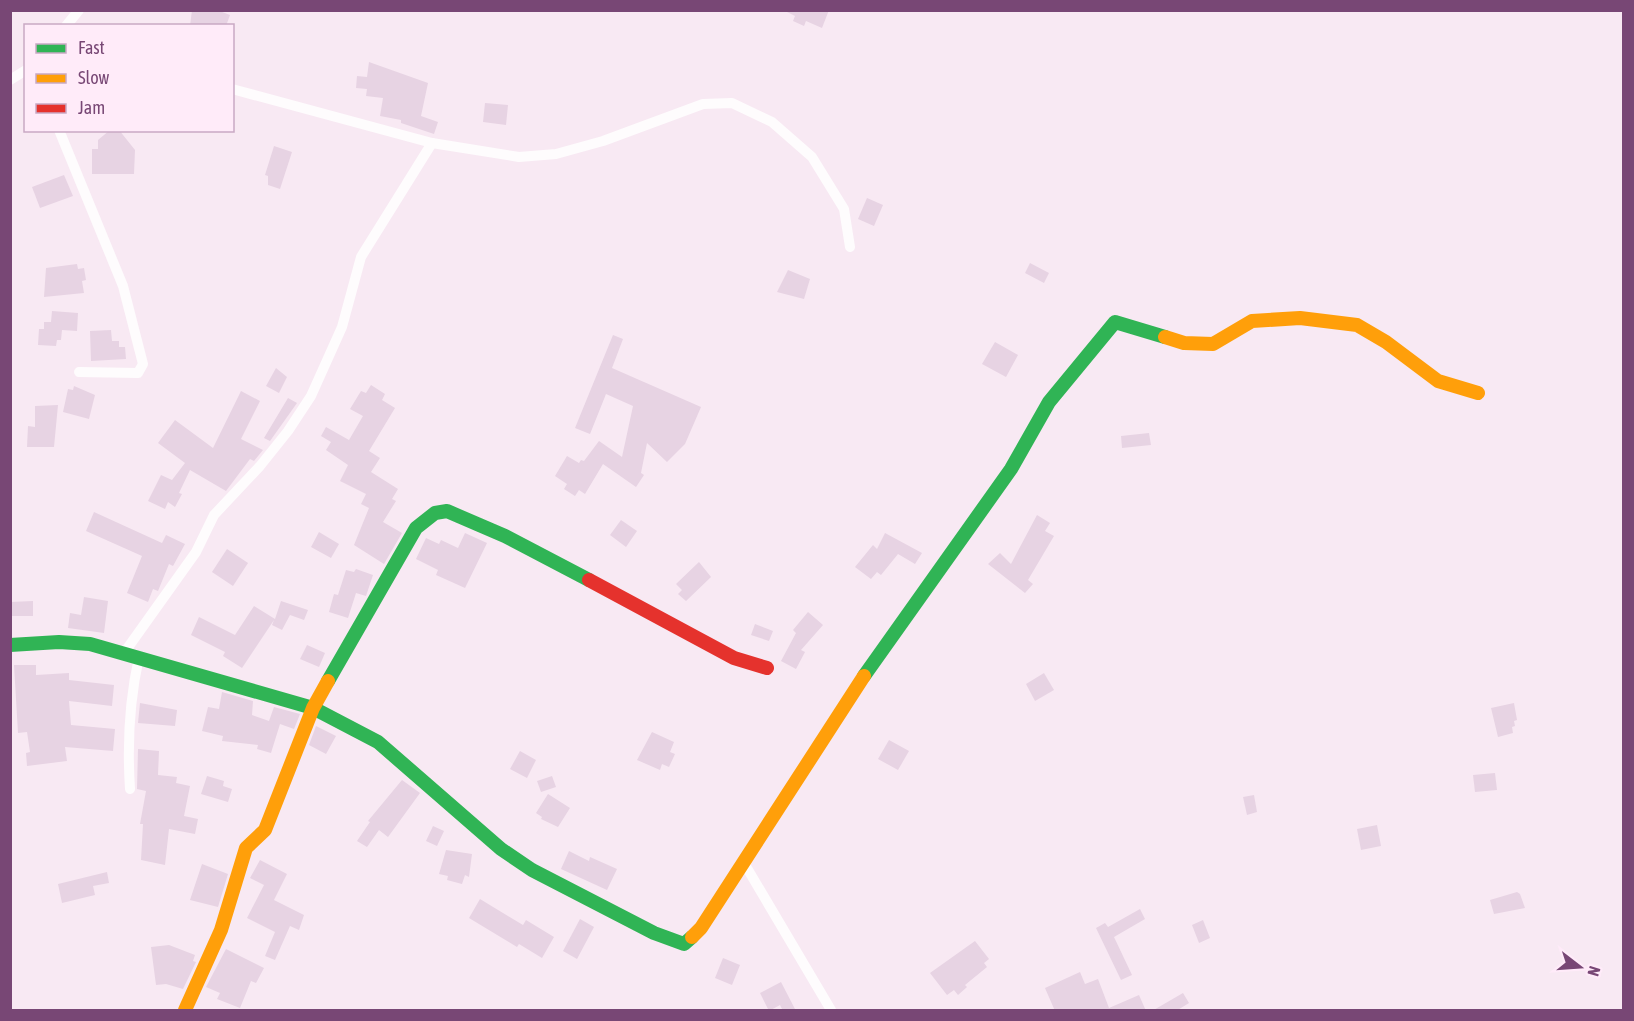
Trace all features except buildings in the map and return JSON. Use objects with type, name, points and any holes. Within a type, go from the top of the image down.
[{"type":"street","points":[[68,24],[79,10]]},
{"type":"street","points":[[10,80],[24,71]]},
{"type":"street","points":[[234,90],[432,143],[519,157],[556,154],[643,128],[703,104],[732,103],[772,122],[812,157],[844,209],[850,247]]},
{"type":"street","points":[[60,132],[123,286],[143,364],[138,373],[80,372]]},
{"type":"street","points":[[124,653],[196,552],[214,515],[260,466],[288,431],[311,396],[342,327],[361,257],[432,143]]},
{"type":"street","points":[[10,645],[59,642],[90,644],[313,708],[378,742],[501,849],[532,870],[672,942],[684,944],[692,939],[744,863],[842,707],[1011,469],[1049,402],[1116,322],[1184,344],[1213,344],[1252,321],[1300,318],[1357,325],[1386,342],[1438,381],[1478,393]]},
{"type":"street","points":[[186,1011],[221,930],[246,848],[250,840],[265,830],[313,708],[421,521],[441,511],[505,536],[734,657],[767,668]]},
{"type":"street","points":[[130,789],[127,743],[130,698],[139,657]]},
{"type":"street","points":[[744,863],[831,1011]]},
{"type":"traffic: fast","points":[[864,676],[1011,469],[1049,402],[1115,322],[1165,337]]},
{"type":"traffic: fast","points":[[328,681],[416,528],[435,513],[447,511],[505,536],[589,580]]},
{"type":"traffic: fast","points":[[10,645],[59,642],[90,644],[313,708],[378,742],[501,849],[532,870],[654,933],[684,944],[692,937]]},
{"type":"traffic: slow","points":[[1165,337],[1184,343],[1213,344],[1252,321],[1300,318],[1357,325],[1386,342],[1438,381],[1478,393]]},
{"type":"traffic: slow","points":[[692,937],[701,928],[864,676]]},
{"type":"traffic: slow","points":[[185,1010],[221,930],[246,848],[265,830],[313,708],[328,681]]},
{"type":"traffic: jam","points":[[589,580],[734,658],[767,668]]}]
